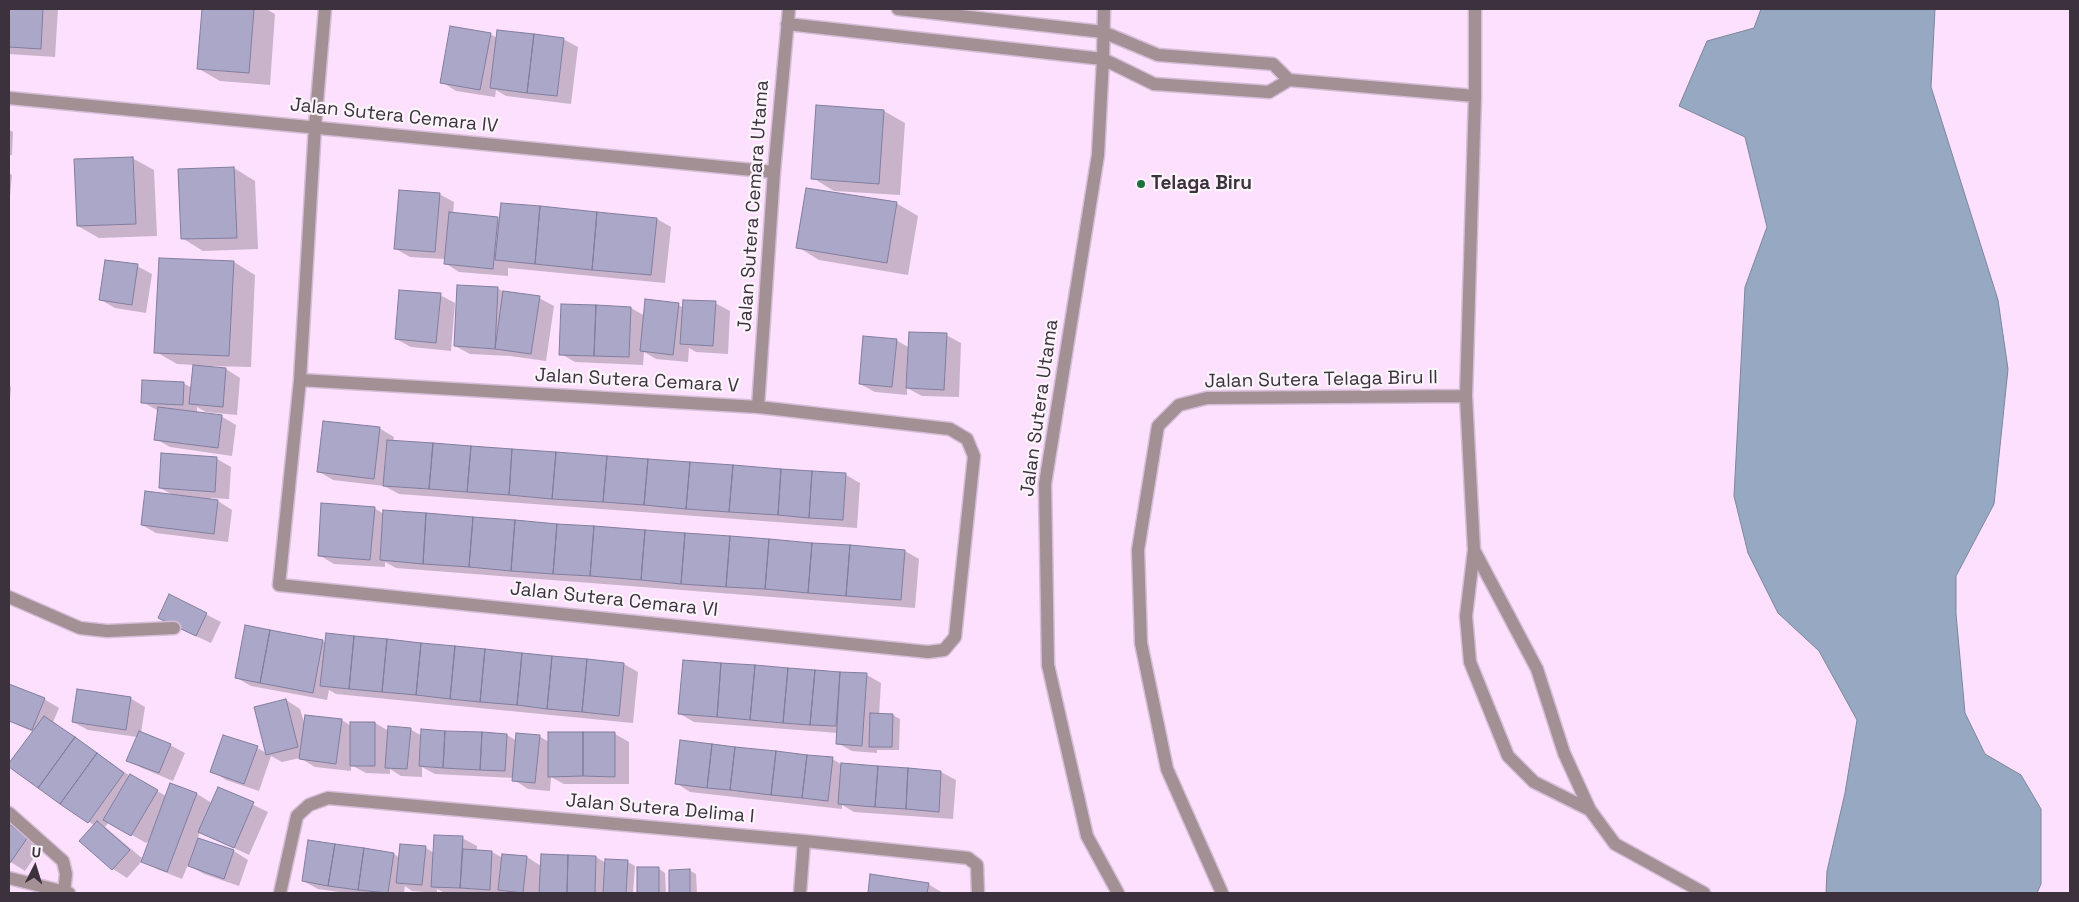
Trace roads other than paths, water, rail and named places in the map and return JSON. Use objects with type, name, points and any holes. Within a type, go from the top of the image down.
[{"type":"street","points":[[300,380],[315,126],[325,9]]},
{"type":"street","name":"Jalan Sutera Cemara Utama","points":[[758,407],[774,172],[789,9]]},
{"type":"street","points":[[898,9],[1104,32],[1158,55],[1273,64],[1290,80]]},
{"type":"street","name":"Jalan Sutera Utama","points":[[1104,9],[1098,155],[1045,484],[1048,665],[1087,836],[1118,893]]},
{"type":"street","points":[[1474,9],[1476,96],[1466,396],[1474,550],[1466,616],[1470,662],[1508,756],[1534,782],[1590,810]]},
{"type":"street","points":[[788,24],[1103,59],[1154,84],[1269,92],[1290,80],[1476,96]]},
{"type":"street","name":"Jalan Sutera Cemara IV","points":[[9,98],[315,126],[774,172]]},
{"type":"street","name":"Jalan Sutera Cemara V","points":[[300,380],[758,407],[950,429],[967,439],[974,456],[955,637],[944,650]]},
{"type":"street","name":"Jalan Sutera Cemara VI","points":[[300,380],[279,585],[928,652],[944,650]]},
{"type":"street","name":"Jalan Sutera Telaga Biru II","points":[[1222,893],[1167,769],[1141,642],[1138,550],[1158,426],[1179,405],[1207,398],[1466,396]]},
{"type":"street","points":[[1474,550],[1537,669],[1564,753],[1590,810],[1615,844],[1704,893]]},
{"type":"street","points":[[9,599],[80,628],[107,631],[174,628]]},
{"type":"street","name":"Jalan Sutera Delima I","points":[[280,893],[297,816],[309,805],[328,798],[804,840],[968,858],[977,865],[978,893]]},
{"type":"street","points":[[9,813],[63,860],[66,874],[66,893],[9,878]]},
{"type":"street","points":[[800,893],[804,840]]},
{"type":"water","points":[[1761,9],[1935,9],[1931,87],[1998,300],[2008,369],[1994,504],[1956,576],[1956,614],[1965,713],[1985,754],[2021,775],[2041,809],[2041,884],[2037,893],[1826,893],[1827,871],[1845,793],[1857,720],[1819,651],[1778,613],[1748,553],[1734,496],[1745,287],[1767,227],[1745,137],[1679,106],[1707,41],[1754,28]]},
{"type":"place","name":"Telaga Biru","points":[[1141,184]]}]
